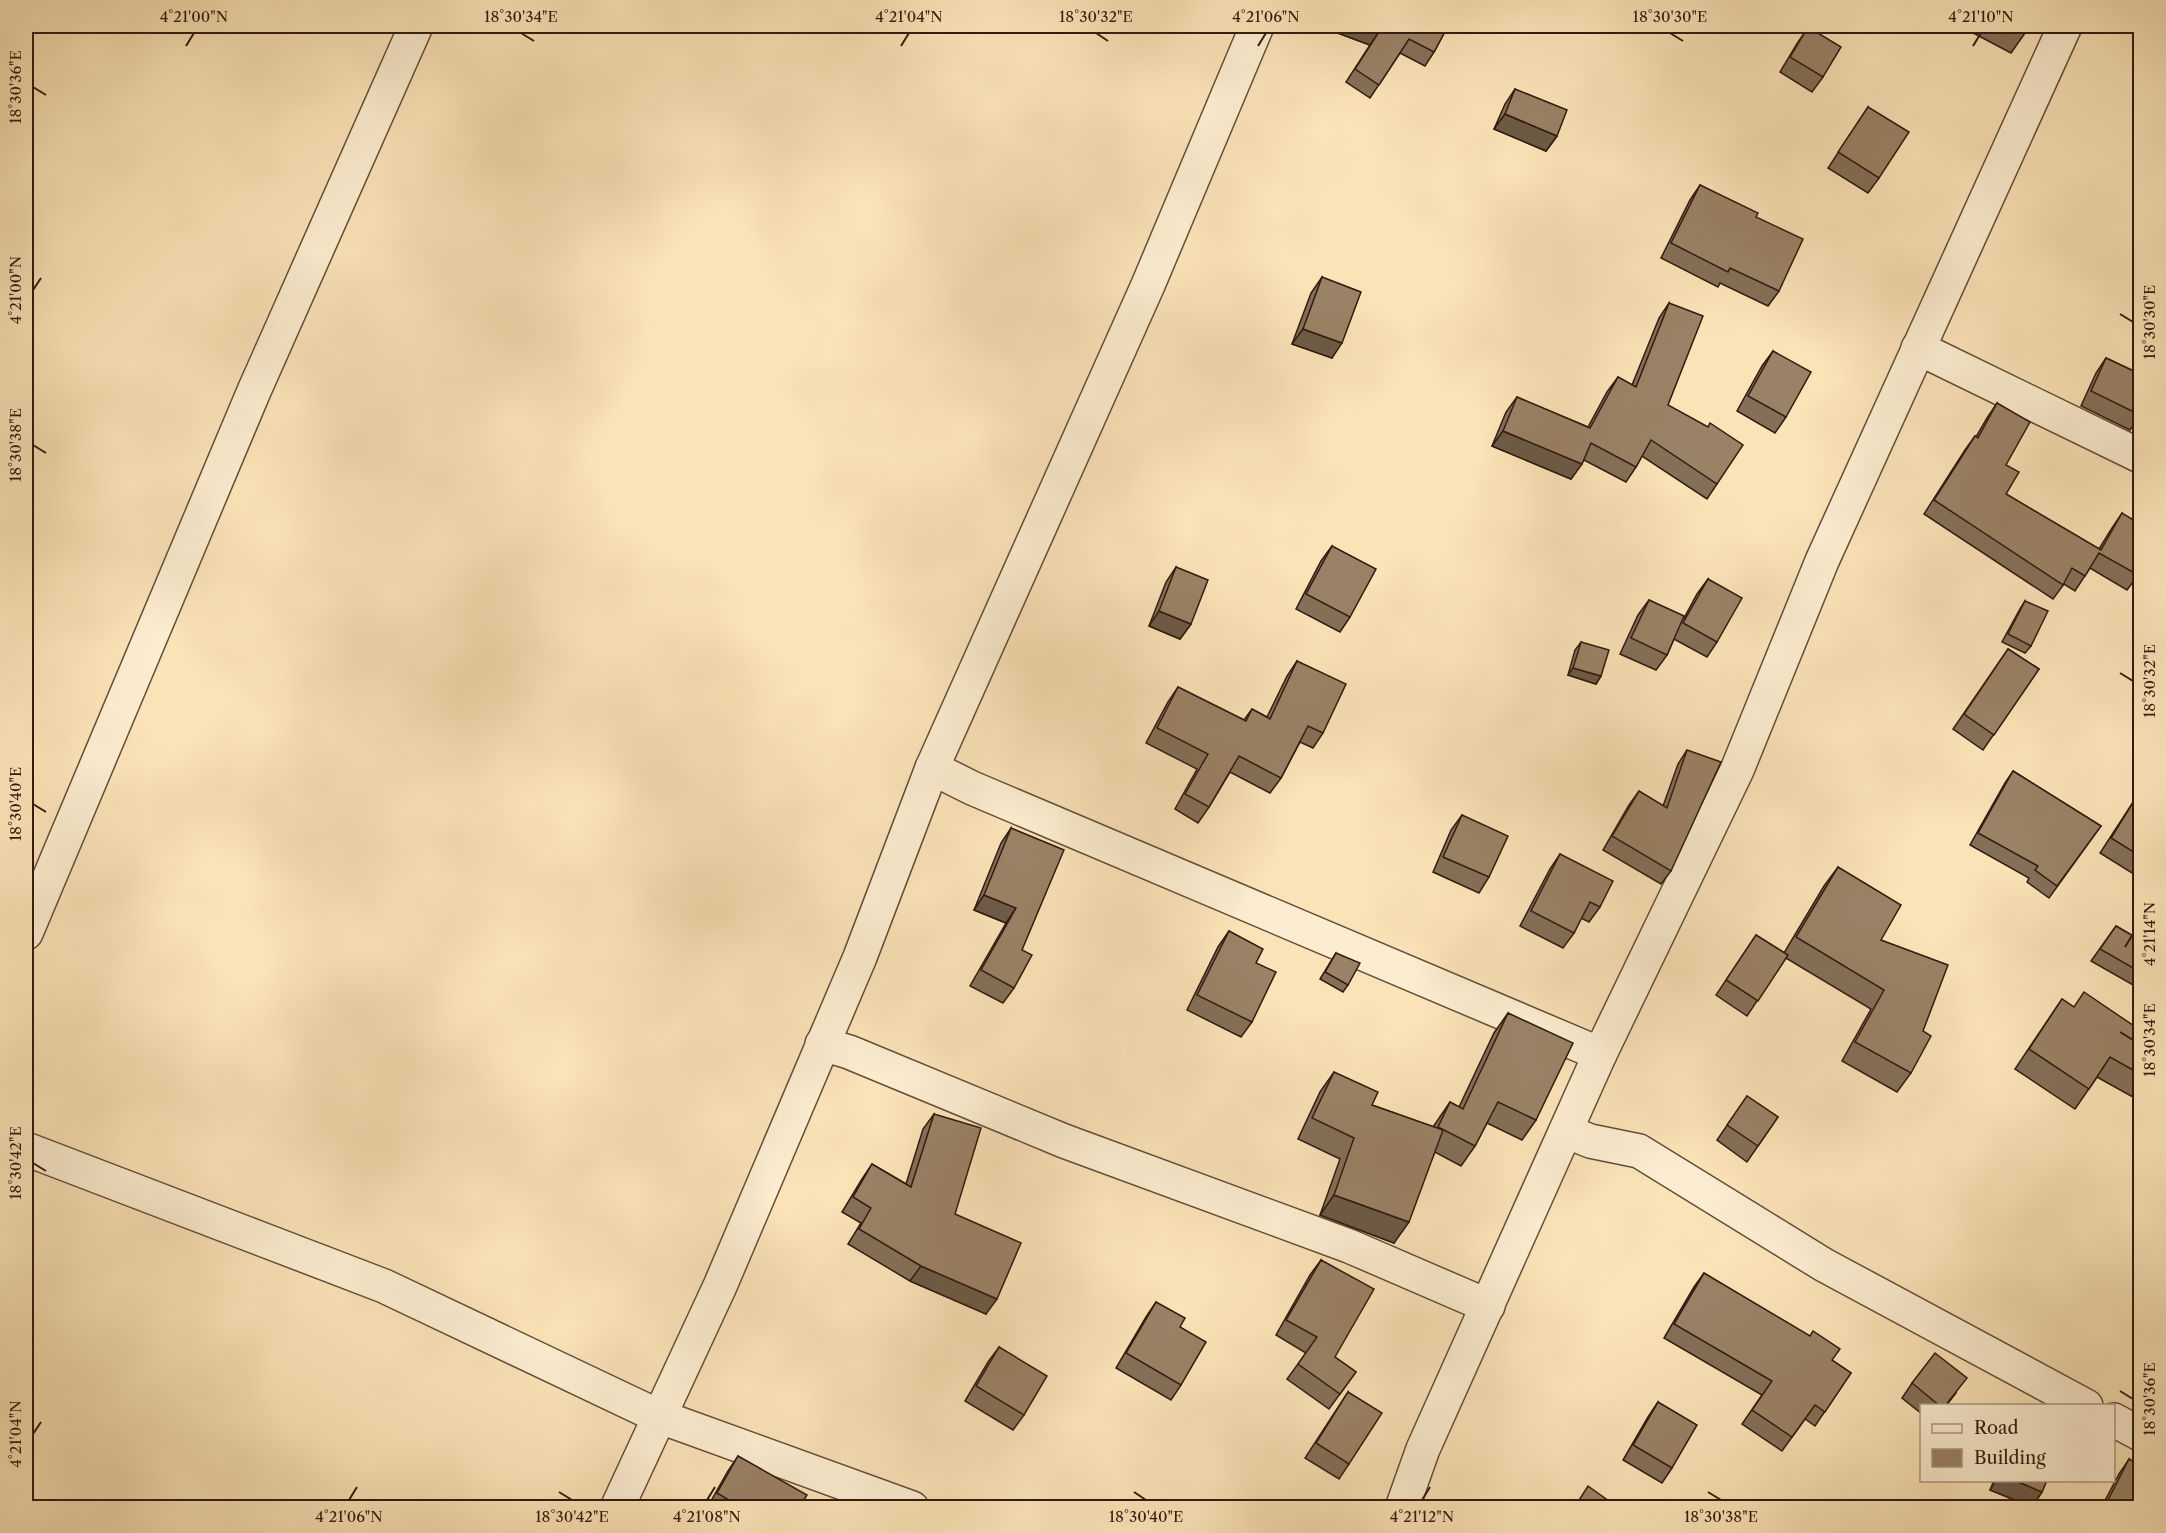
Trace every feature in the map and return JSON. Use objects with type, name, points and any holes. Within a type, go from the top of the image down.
[{"type":"street","points":[[26,933],[254,392],[416,26]]},
{"type":"street","points":[[617,1508],[720,1286],[860,957],[932,768],[1148,285],[1257,26]]},
{"type":"street","points":[[1402,1508],[1423,1449],[1600,1054],[1737,770],[1822,561],[2065,26]]},
{"type":"street","points":[[1918,348],[2140,456]]},
{"type":"street","points":[[932,768],[972,788],[1600,1054]]},
{"type":"street","points":[[822,1044],[849,1052],[1064,1141],[1349,1246],[1488,1306]]},
{"type":"street","points":[[1566,1131],[1590,1141],[1639,1151],[1824,1265],[2082,1404]]},
{"type":"street","points":[[26,1149],[384,1286],[658,1416],[912,1508]]},
{"type":"street","points":[[2115,1421],[2140,1434]]},
{"type":"building","points":[[1362,26],[1448,26],[1434,52],[1409,39],[1379,85],[1355,69],[1379,32]]},
{"type":"building","points":[[2016,26],[2030,26],[2027,31]]},
{"type":"building","points":[[1808,27],[1841,47],[1823,77],[1790,57]]},
{"type":"building","points":[[1515,89],[1567,110],[1557,136],[1505,114]]},
{"type":"building","points":[[1868,107],[1909,132],[1879,178],[1838,152]]},
{"type":"building","points":[[1700,185],[1758,213],[1756,217],[1803,239],[1779,291],[1730,268],[1728,272],[1671,243]]},
{"type":"building","points":[[1322,277],[1361,292],[1342,343],[1303,329]]},
{"type":"building","points":[[1669,303],[1703,316],[1668,405],[1708,427],[1710,423],[1743,445],[1717,484],[1651,440],[1636,467],[1591,443],[1582,464],[1503,431],[1517,397],[1590,428],[1618,377],[1636,387]]},
{"type":"building","points":[[1773,351],[1811,372],[1786,417],[1748,396]]},
{"type":"building","points":[[2106,358],[2140,374],[2140,415],[2091,391]]},
{"type":"building","points":[[1997,403],[2030,422],[2006,465],[2019,472],[2006,494],[2101,550],[2122,513],[2140,524],[2140,570],[2138,575],[2099,553],[2085,576],[2072,568],[2063,585],[1934,500],[1975,436],[1978,438]]},
{"type":"building","points":[[1332,546],[1376,569],[1350,617],[1306,594]]},
{"type":"building","points":[[1176,567],[1208,580],[1191,624],[1159,611]]},
{"type":"building","points":[[1708,579],[1742,598],[1717,642],[1683,623]]},
{"type":"building","points":[[1649,600],[1684,616],[1667,655],[1631,638]]},
{"type":"building","points":[[2025,601],[2048,611],[2031,646],[2008,634]]},
{"type":"building","points":[[1581,642],[1609,650],[1601,676],[1573,668]]},
{"type":"building","points":[[2008,649],[2039,669],[1994,735],[1964,714]]},
{"type":"building","points":[[1297,661],[1346,684],[1323,733],[1308,726],[1281,778],[1239,756],[1209,807],[1185,794],[1208,754],[1157,728],[1178,687],[1246,721],[1252,709],[1270,719]]},
{"type":"building","points":[[1687,750],[1721,762],[1671,871],[1612,836],[1639,791],[1667,808]]},
{"type":"building","points":[[2013,771],[2101,826],[2057,886],[2035,870],[2038,866],[1978,833]]},
{"type":"building","points":[[2137,796],[2140,798],[2140,856],[2111,838]]},
{"type":"building","points":[[1462,815],[1508,836],[1489,877],[1443,857]]},
{"type":"building","points":[[1011,828],[1064,850],[1022,950],[1032,955],[1014,988],[981,970],[1016,908],[984,895]]},
{"type":"building","points":[[1560,854],[1613,881],[1600,907],[1590,902],[1574,933],[1531,911]]},
{"type":"building","points":[[1838,867],[1901,905],[1881,940],[1948,965],[1923,1031],[1931,1036],[1911,1073],[1855,1042],[1884,990],[1796,937]]},
{"type":"building","points":[[2116,926],[2140,940],[2140,972],[2100,949]]},
{"type":"building","points":[[1229,931],[1263,949],[1256,963],[1276,972],[1252,1022],[1197,995]]},
{"type":"building","points":[[1756,935],[1788,955],[1758,1001],[1726,980]]},
{"type":"building","points":[[1336,953],[1360,963],[1348,985],[1325,972]]},
{"type":"building","points":[[2084,992],[2140,1030],[2140,1074],[2110,1057],[2089,1089],[2029,1049],[2062,999],[2074,1007]]},
{"type":"building","points":[[1508,1013],[1573,1043],[1536,1120],[1498,1102],[1475,1146],[1438,1127],[1450,1102],[1463,1109]]},
{"type":"building","points":[[1334,1072],[1378,1092],[1372,1105],[1443,1130],[1409,1222],[1334,1195],[1354,1138],[1312,1118]]},
{"type":"building","points":[[1747,1096],[1778,1117],[1758,1146],[1727,1125]]},
{"type":"building","points":[[934,1114],[981,1128],[955,1214],[1021,1243],[997,1299],[921,1266],[859,1229],[871,1208],[853,1197],[872,1164],[911,1187]]},
{"type":"building","points":[[1321,1260],[1374,1289],[1335,1357],[1356,1372],[1340,1394],[1298,1364],[1317,1337],[1286,1320]]},
{"type":"building","points":[[1704,1273],[1810,1336],[1813,1331],[1840,1349],[1832,1360],[1851,1373],[1825,1412],[1815,1405],[1792,1437],[1752,1410],[1772,1381],[1674,1324]]},
{"type":"building","points":[[1156,1302],[1185,1318],[1180,1327],[1206,1342],[1181,1385],[1126,1353]]},
{"type":"building","points":[[999,1347],[1047,1376],[1024,1415],[976,1386]]},
{"type":"building","points":[[1935,1353],[1967,1378],[1947,1404],[1938,1404],[1912,1383]]},
{"type":"building","points":[[1348,1392],[1382,1413],[1349,1464],[1316,1443]]},
{"type":"building","points":[[1658,1402],[1697,1425],[1672,1468],[1633,1445]]},
{"type":"building","points":[[738,1456],[807,1495],[799,1508],[742,1508],[717,1493]]},
{"type":"building","points":[[2129,1459],[2140,1465],[2140,1508],[2104,1508]]},
{"type":"building","points":[[2019,1482],[2046,1482],[2042,1492]]},
{"type":"building","points":[[1588,1486],[1616,1506],[1615,1508],[1574,1508]]}]
